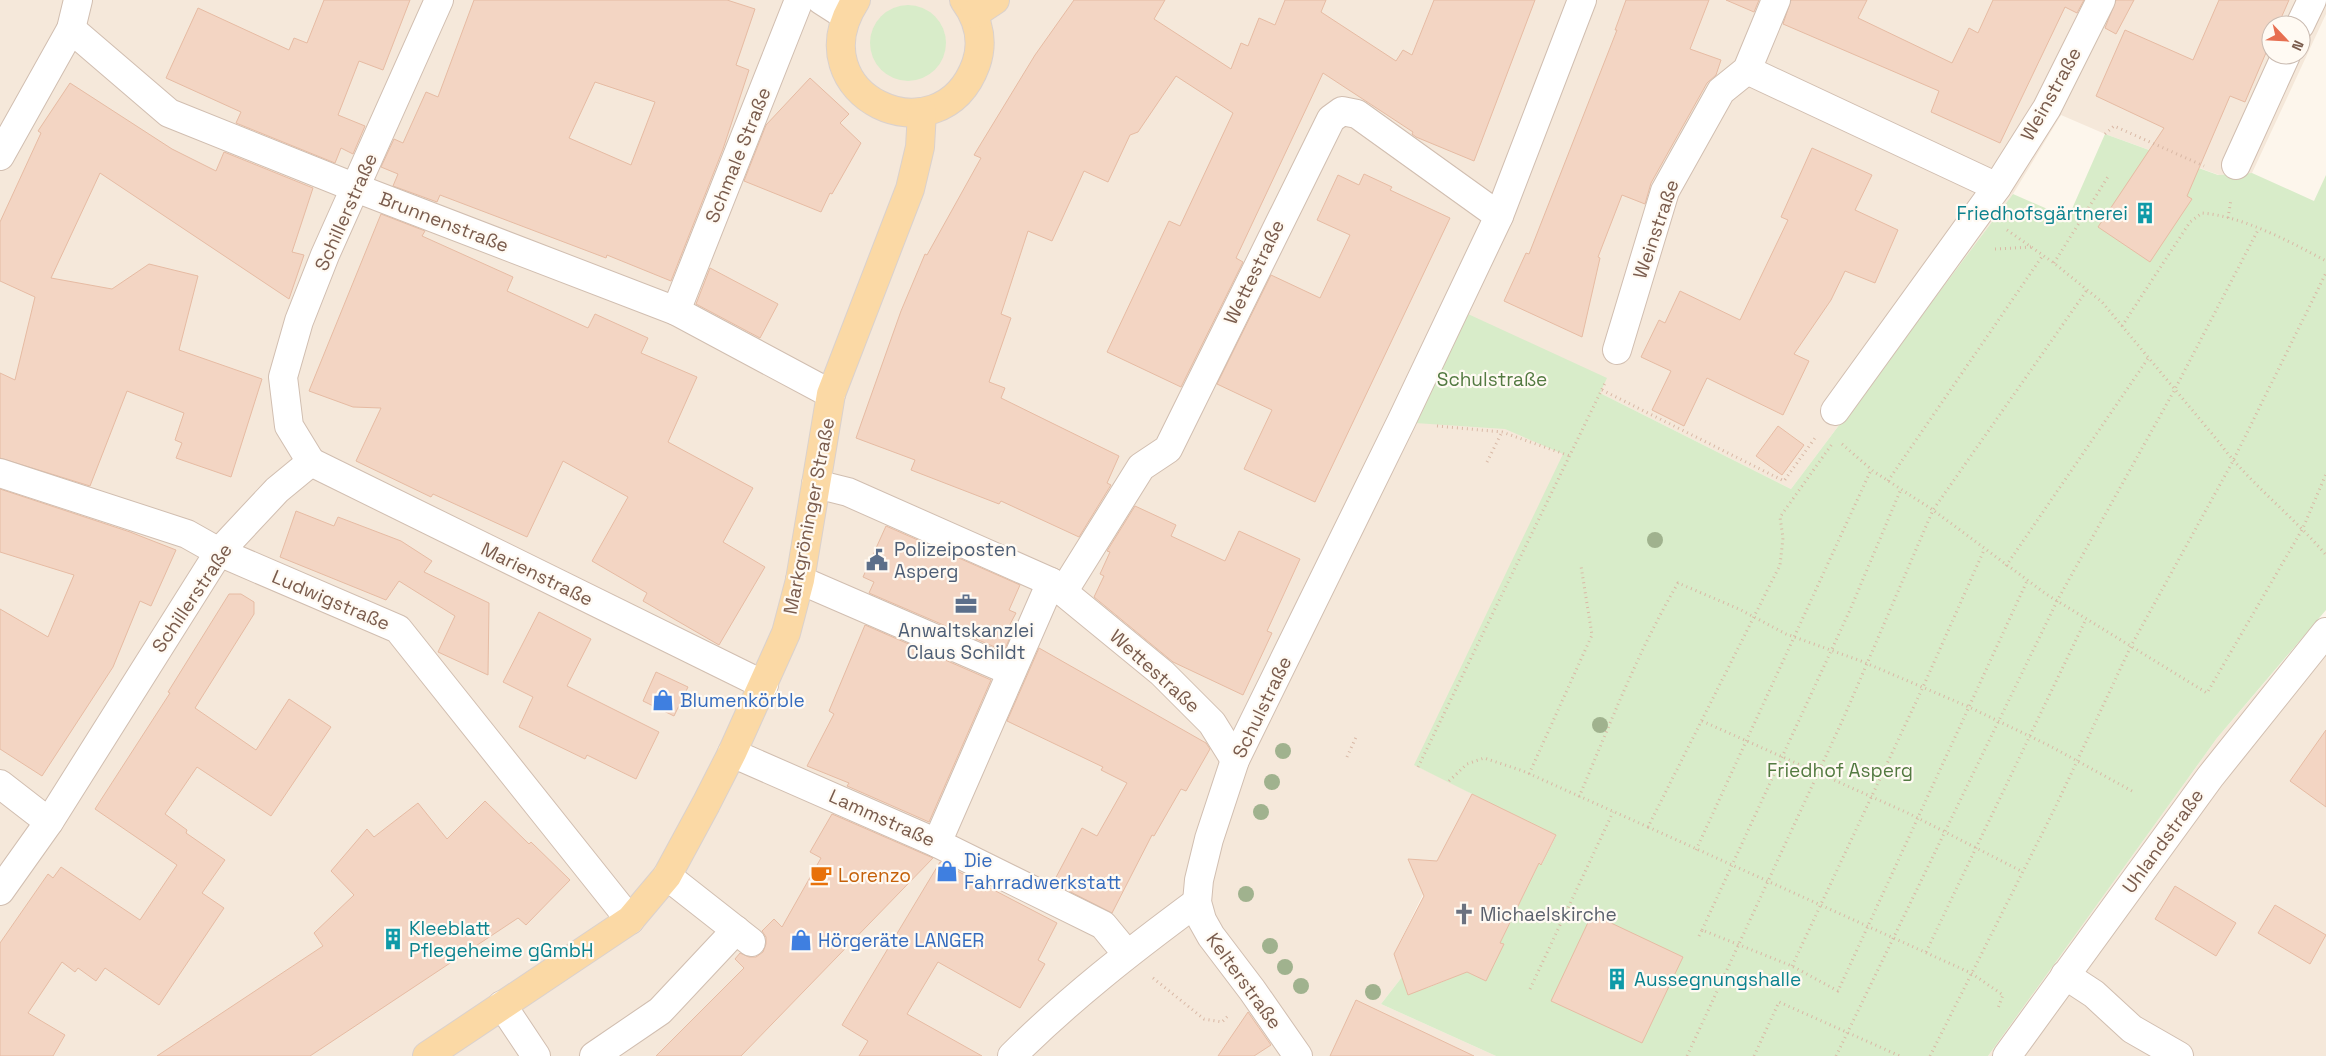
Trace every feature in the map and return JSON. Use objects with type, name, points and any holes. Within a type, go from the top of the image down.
[{"type":"main road","points":[[851,8],[840,40],[843,65],[855,86],[874,103],[896,112],[922,112],[942,105],[959,93],[971,76],[979,56],[980,34],[977,5]]},
{"type":"main road","name":"Markgröninger Straße","points":[[427,1056],[630,920],[667,876],[732,753],[764,686],[786,633],[800,580],[831,394],[910,189],[920,146],[922,112]]},
{"type":"street","points":[[0,156],[71,29],[78,0]]},
{"type":"street","name":"Schillerstraße","points":[[0,892],[49,822],[219,552],[277,490],[311,462],[289,426],[283,377],[299,321],[439,0]]},
{"type":"street","name":"Schmale Straße","points":[[676,311],[799,0]]},
{"type":"street","points":[[821,0],[851,8]]},
{"type":"street","name":"Schulstraße","points":[[1197,902],[1199,880],[1209,839],[1235,760],[1401,422],[1499,216],[1582,0]]},
{"type":"street","name":"Weinstraße","points":[[1617,350],[1665,191],[1722,91],[1747,70],[1776,0]]},
{"type":"street","name":"Weinstraße","points":[[1835,411],[1997,187],[2047,108],[2101,0]]},
{"type":"street","points":[[2305,15],[2312,0]]},
{"type":"street","name":"Brunnenstraße","points":[[71,29],[169,114],[676,311],[831,394]]},
{"type":"street","points":[[2236,165],[2281,65]]},
{"type":"street","points":[[1747,70],[1997,187]]},
{"type":"street","name":"Wettestraße","points":[[937,843],[1010,671],[1057,587],[1141,467],[1168,449],[1330,119],[1342,111],[1357,114],[1499,216]]},
{"type":"street","name":"Marienstraße","points":[[311,462],[764,686]]},
{"type":"street","name":"Ludwigstraße","points":[[0,473],[187,534],[219,552],[398,629],[630,920]]},
{"type":"street","name":"Wettestraße","points":[[816,484],[848,492],[1057,587],[1162,674],[1212,723],[1235,760]]},
{"type":"street","points":[[800,580],[1010,671]]},
{"type":"street","name":"Uhlandstraße","points":[[2007,1056],[2064,975],[2210,777],[2326,632]]},
{"type":"street","name":"Lammstraße","points":[[732,753],[937,843],[1103,925],[1127,954]]},
{"type":"street","points":[[0,784],[49,822]]},
{"type":"street","points":[[594,1056],[660,1010],[743,936],[667,876]]},
{"type":"street","points":[[1012,1056],[1045,1023],[1127,954],[1197,902]]},
{"type":"street","name":"Kelterstraße","points":[[1197,902],[1202,920],[1211,936],[1298,1056]]},
{"type":"street","points":[[2064,975],[2094,994],[2132,1029],[2179,1056]]},
{"type":"street","points":[[502,1006],[536,1056]]},
{"type":"path","points":[[2105,134],[2114,126],[2205,166],[2236,165]]},
{"type":"path","points":[[2054,263],[2109,175]]},
{"type":"path","points":[[1980,211],[2054,263],[2102,302],[2233,461],[2326,554]]},
{"type":"path","points":[[2122,326],[2190,222],[2202,213],[2219,214],[2290,242],[2326,262]]},
{"type":"path","points":[[1836,1056],[2056,600],[2175,389],[2258,230]]},
{"type":"path","points":[[1988,254],[1995,249],[2032,247]]},
{"type":"path","points":[[1888,481],[2042,255]]},
{"type":"path","points":[[1930,1056],[2023,872],[2131,646],[2233,461],[2326,273]]},
{"type":"path","points":[[1686,1056],[1867,664],[1933,510],[2088,290]]},
{"type":"path","points":[[1418,766],[1602,390],[1617,350]]},
{"type":"path","points":[[2006,566],[2149,357]]},
{"type":"path","points":[[1602,390],[1784,481],[1835,411]]},
{"type":"path","points":[[1401,422],[1502,432],[1570,456]]},
{"type":"path","points":[[1487,462],[1502,432]]},
{"type":"path","points":[[1648,828],[1780,565],[1783,538],[1780,516],[1836,439],[1871,470],[1933,510],[2027,581],[2207,693],[2302,528],[2326,474]]},
{"type":"path","points":[[1696,850],[1871,470]]},
{"type":"path","points":[[1700,936],[1832,651],[1901,489]]},
{"type":"path","points":[[1792,966],[1872,797],[1984,550]]},
{"type":"path","points":[[1529,774],[1592,635],[1581,566]]},
{"type":"path","points":[[1702,930],[1792,966],[1838,991],[2027,581]]},
{"type":"path","points":[[1579,797],[1626,686],[1658,618],[1678,583],[1793,637],[1867,664],[1969,707],[2030,736],[2132,791]]},
{"type":"path","points":[[1926,952],[2086,619]]},
{"type":"path","points":[[1702,721],[1919,818],[2023,872]]},
{"type":"path","points":[[1347,756],[1357,735]]},
{"type":"path","points":[[1449,781],[1466,764],[1484,758],[1529,774],[1971,973],[2003,995],[1996,1013]]},
{"type":"path","points":[[1530,989],[1613,812]]},
{"type":"path","points":[[1127,954],[1204,1019],[1222,1022],[1252,990]]},
{"type":"path","points":[[1754,1056],[1778,1002],[1900,1056]]},
{"type":"shaded area","points":[[0,0],[2326,0],[2326,14],[2311,46],[2311,15],[2261,15],[2261,65],[2302,65],[2252,173],[2219,175],[2105,134],[2061,115],[2013,194],[1791,489],[1600,393],[1418,767],[1472,794],[1394,954],[1402,977],[1381,1004],[1496,1056],[0,1056]]},
{"type":"shaded area","points":[[2308,632],[2326,648],[2326,1056],[1988,1056],[2217,738]]},
{"type":"green space","points":[[908,5],[922,8],[935,16],[943,29],[946,43],[943,57],[935,70],[922,78],[908,81],[894,78],[881,70],[873,57],[870,43],[873,29],[881,16],[894,8]]},
{"type":"green space","name":"Friedhof Asperg","points":[[2105,134],[2218,175],[2252,173],[2314,201],[2326,175],[2326,610],[2217,738],[1988,1056],[1496,1056],[1381,1004],[1402,977],[1427,988],[1447,980],[1503,944],[1500,943],[1539,863],[1542,864],[1556,836],[1414,765],[1563,454],[1505,429],[1415,423],[1468,314],[1607,378],[1600,393],[1791,489],[2013,194],[2068,218]]},
{"type":"building","points":[[324,0],[410,0],[383,70],[359,61],[338,115],[365,126],[353,154],[341,148],[335,163],[236,123],[241,112],[166,78],[198,8],[289,50],[294,38],[307,43]]},
{"type":"building","points":[[474,0],[727,0],[755,9],[736,65],[749,70],[723,149],[671,281],[607,255],[606,258],[440,195],[437,202],[393,186],[398,174],[381,167],[394,139],[403,143],[426,92],[438,97]],"holes":[[[595,82],[655,102],[631,165],[569,138]]]},
{"type":"building","points":[[1074,0],[1165,0],[1154,19],[1231,69],[1241,43],[1248,46],[1259,18],[1275,25],[1285,0],[1326,0],[1321,12],[1396,61],[1403,50],[1412,55],[1434,0],[1535,0],[1474,161],[1416,137],[1412,134],[1413,132],[1323,73],[1236,258],[1243,262],[1181,387],[1107,352],[1169,221],[1180,226],[1233,113],[1176,76],[1138,132],[1130,135],[1108,182],[1084,171],[1052,241],[1028,231],[1001,314],[1011,318],[989,382],[1005,388],[1001,398],[1119,456],[1107,483],[1111,485],[1079,537],[1001,501],[999,504],[911,470],[915,460],[856,438],[901,311],[925,254],[927,255],[981,158],[974,155],[1035,55]]},
{"type":"building","points":[[1626,0],[1709,0],[1690,49],[1721,60],[1716,75],[1707,83],[1651,183],[1645,204],[1622,195],[1598,257],[1600,258],[1582,337],[1504,301],[1526,253],[1529,254],[1617,30],[1615,30]]},
{"type":"building","points":[[1726,0],[1759,0],[1754,12]]},
{"type":"building","points":[[1791,0],[1867,0],[1858,18],[1952,63],[1969,28],[1978,33],[1993,0],[2084,0],[2077,13],[2065,7],[2000,143],[1931,112],[1939,91],[1783,24]]},
{"type":"building","points":[[2116,0],[2134,0],[2116,34],[2105,28]]},
{"type":"building","points":[[2219,0],[2289,0],[2282,15],[2261,15],[2261,64],[2245,102],[2230,96],[2187,196],[2192,199],[2150,262],[2098,227],[2164,128],[2096,96],[2125,30],[2193,60]]},
{"type":"building","points":[[810,78],[849,114],[840,123],[861,143],[832,194],[830,193],[821,212],[744,181],[766,125]]},
{"type":"building","points":[[70,83],[172,149],[216,171],[224,152],[313,188],[292,252],[304,255],[289,299],[100,173],[51,278],[112,289],[149,264],[198,276],[179,350],[262,379],[231,477],[176,458],[182,443],[175,440],[184,413],[127,391],[90,486],[0,458],[0,373],[15,380],[35,297],[0,281],[0,222],[41,133],[38,131]]},
{"type":"building","points":[[1812,148],[1872,175],[1855,210],[1898,230],[1875,283],[1845,271],[1831,300],[1794,354],[1809,361],[1783,415],[1707,378],[1684,426],[1652,410],[1671,371],[1641,357],[1659,320],[1665,323],[1680,291],[1740,320],[1788,220],[1781,217]]},
{"type":"building","points":[[1364,174],[1392,187],[1390,190],[1450,218],[1315,502],[1244,469],[1272,410],[1217,384],[1271,275],[1320,298],[1350,235],[1317,220],[1338,175],[1359,185]]},
{"type":"building","points":[[381,214],[425,231],[422,236],[513,277],[507,291],[588,328],[595,314],[648,338],[641,353],[697,377],[668,442],[753,488],[723,542],[765,567],[719,645],[643,601],[647,593],[592,561],[628,497],[563,461],[527,537],[433,494],[431,497],[356,461],[381,408],[353,407],[309,391]]},
{"type":"building","points":[[710,268],[778,304],[760,338],[696,304]]},
{"type":"building","points":[[1778,426],[1804,445],[1782,475],[1756,456]]},
{"type":"building","points":[[0,489],[130,532],[176,550],[151,606],[140,601],[113,667],[42,776],[0,749],[0,609],[48,637],[74,575],[0,552]]},
{"type":"building","points":[[1135,506],[1176,525],[1171,536],[1225,561],[1239,531],[1300,559],[1267,631],[1272,633],[1243,695],[1173,662],[1094,597],[1104,576],[1100,574],[1110,552],[1107,551]]},
{"type":"building","points":[[296,511],[334,526],[338,517],[401,541],[432,561],[424,572],[489,603],[488,675],[438,652],[455,616],[399,581],[386,600],[280,557]]},
{"type":"building","points":[[886,526],[1020,585],[1009,610],[1016,613],[1007,630],[1012,633],[1004,651],[869,593],[874,582],[863,577]]},
{"type":"building","points":[[229,594],[241,594],[254,602],[254,614],[195,708],[256,750],[289,699],[331,727],[271,816],[197,767],[165,814],[187,830],[186,833],[225,860],[202,893],[224,908],[159,1005],[105,968],[96,981],[78,968],[75,972],[62,962],[28,1013],[65,1035],[53,1056],[0,1056],[0,943],[48,874],[53,878],[61,867],[140,920],[177,865],[95,809],[170,693],[168,692]]},
{"type":"building","points":[[539,612],[591,639],[567,686],[659,732],[636,779],[587,755],[585,759],[519,727],[533,697],[503,682]]},
{"type":"building","points":[[865,625],[991,680],[929,822],[847,786],[849,783],[807,766],[834,714],[829,711]]},
{"type":"building","points":[[1039,648],[1206,743],[1210,749],[1186,791],[1181,789],[1154,836],[1152,835],[1112,913],[1053,883],[1082,828],[1097,836],[1127,783],[1101,770],[1103,767],[1007,721]]},
{"type":"building","name":"Blumenkörble","points":[[656,672],[688,687],[674,716],[643,701]]},
{"type":"building","points":[[2326,730],[2326,807],[2290,781]]},
{"type":"building","name":"Michaelskirche","points":[[1472,794],[1556,835],[1541,865],[1539,863],[1500,943],[1504,944],[1486,981],[1467,972],[1408,995],[1394,954],[1424,896],[1408,859],[1437,861]]},
{"type":"building","name":"Kleeblatt Pflegeheime gGmbH","points":[[485,801],[529,844],[531,842],[570,880],[526,925],[518,918],[310,1056],[157,1056],[323,946],[314,933],[354,895],[331,871],[367,829],[374,837],[418,803],[447,839]]},
{"type":"building","points":[[832,814],[933,858],[741,1056],[656,1056],[744,968],[735,959],[740,953],[749,957],[756,957],[763,952],[766,944],[766,937],[762,931],[774,919],[782,927],[821,858],[810,852]]},
{"type":"building","points":[[940,862],[1057,923],[1038,960],[1045,964],[1020,1008],[938,962],[907,1014],[982,1056],[859,1056],[868,1041],[842,1025]]},
{"type":"building","points":[[2175,886],[2236,923],[2216,956],[2155,919]]},
{"type":"building","points":[[2275,905],[2326,935],[2310,964],[2258,933]]},
{"type":"building","name":"Aussegnungshalle","points":[[1592,914],[1683,957],[1642,1043],[1551,1001]]},
{"type":"building","points":[[1356,1000],[1474,1056],[1330,1056]]},
{"type":"building","points":[[1248,1012],[1271,1045],[1254,1056],[1218,1056]]},
{"type":"place","name":"Friedhofsgärtnerei","points":[[2145,213]]},
{"type":"place","name":"Polizeiposten Asperg","points":[[877,560]]},
{"type":"place","name":"Anwaltskanzlei Claus Schildt","points":[[966,604]]},
{"type":"place","name":"Blumenkörble","points":[[663,700]]},
{"type":"place","name":"Die Fahrradwerkstatt","points":[[947,871]]},
{"type":"place","name":"Lorenzo","points":[[821,875]]},
{"type":"place","name":"Michaelskirche","points":[[1464,914]]},
{"type":"place","name":"Kleeblatt Pflegeheime gGmbH","points":[[393,939]]},
{"type":"place","name":"Hörgeräte LANGER","points":[[801,940]]},
{"type":"place","name":"Aussegnungshalle","points":[[1617,979]]}]
